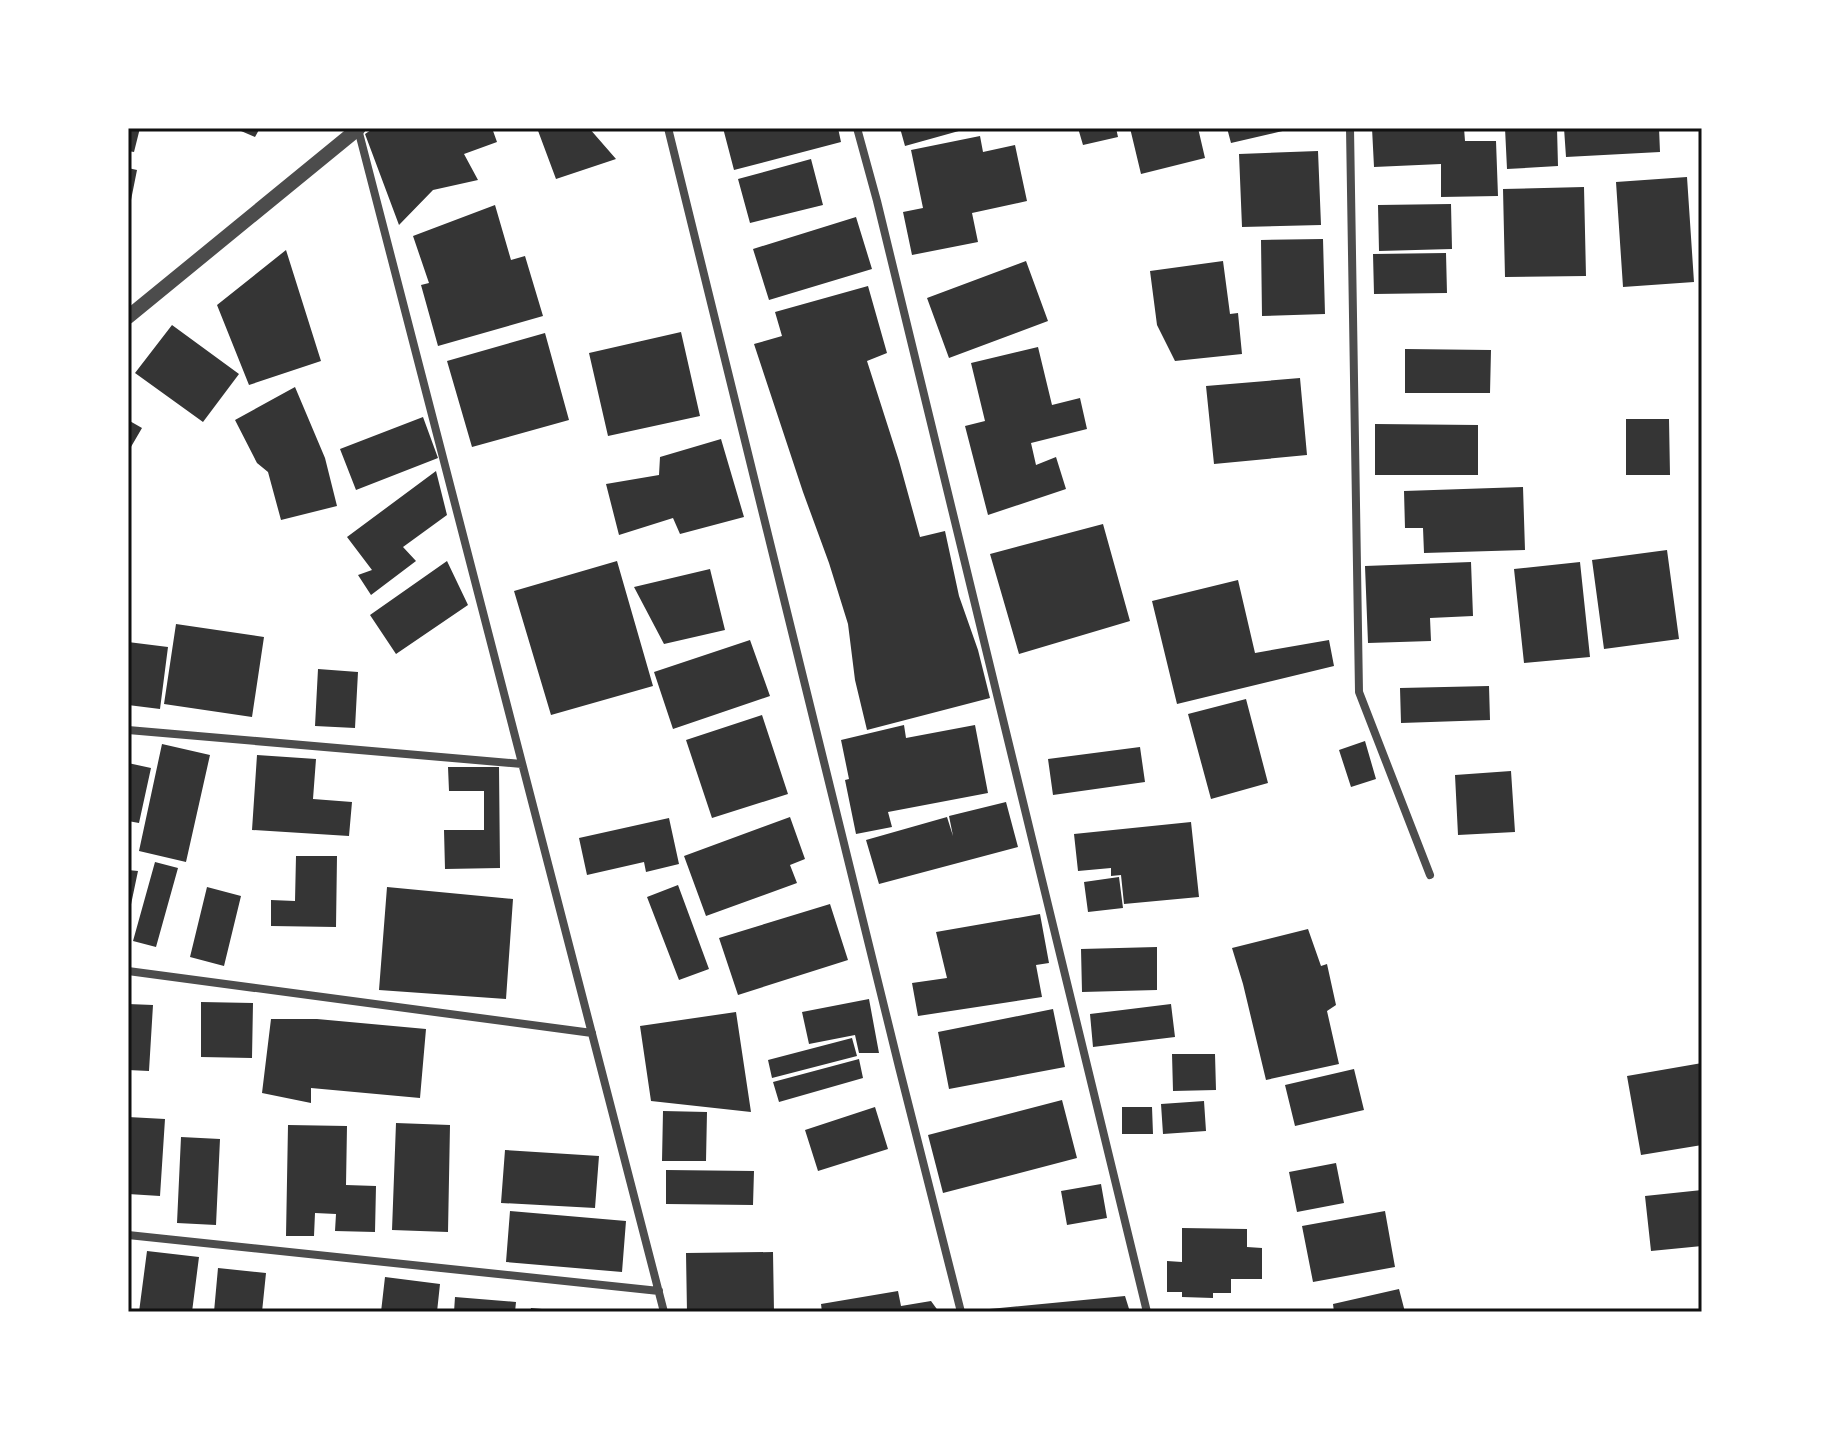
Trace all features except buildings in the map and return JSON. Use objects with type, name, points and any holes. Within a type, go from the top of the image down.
[{"type":"street","points":[[128,317],[359,128],[664,1312]]},
{"type":"street","points":[[668,128],[961,1312]]},
{"type":"street","points":[[857,128],[885,232],[1147,1312]]},
{"type":"street","points":[[1350,128],[1359,692],[1430,875]]},
{"type":"street","points":[[128,730],[522,764]]},
{"type":"street","points":[[128,971],[592,1033]]},
{"type":"street","points":[[128,1235],[659,1291]]}]
